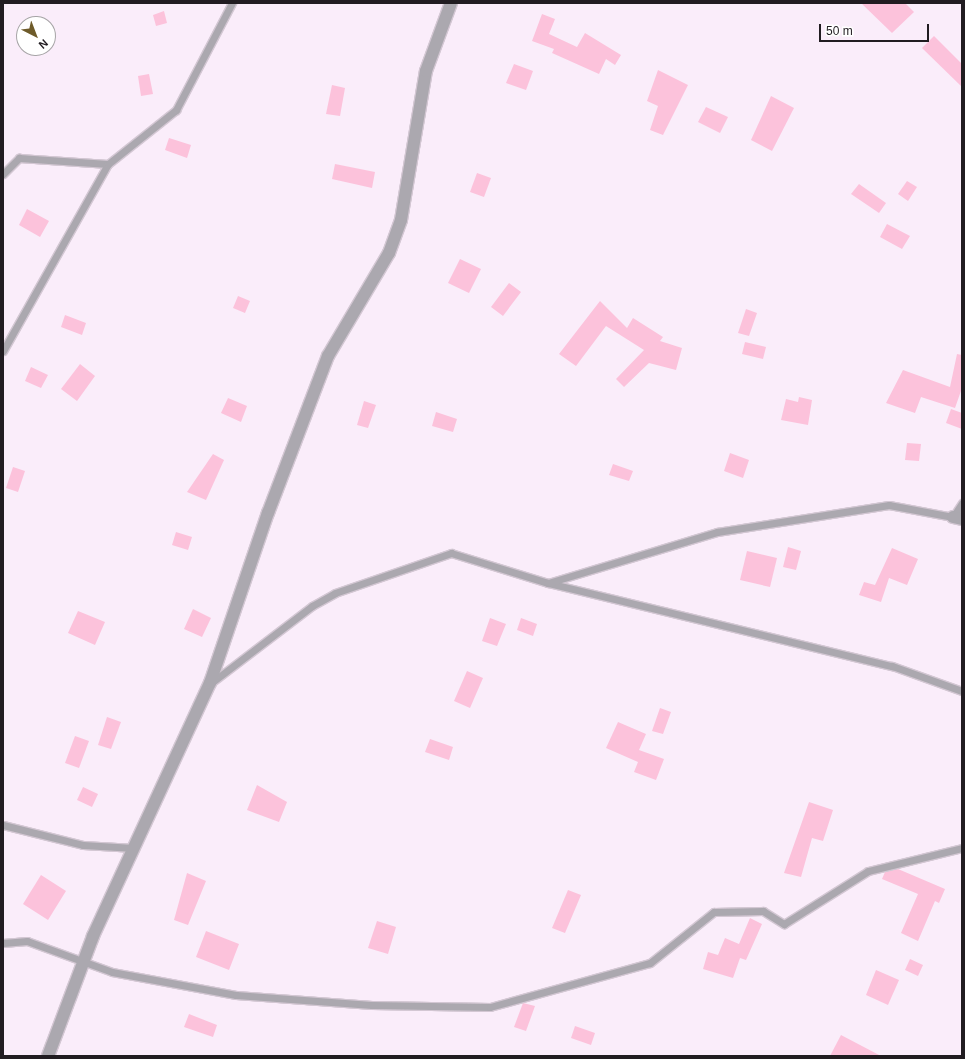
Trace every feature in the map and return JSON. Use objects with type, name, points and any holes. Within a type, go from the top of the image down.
[{"type":"street","points":[[48,1056],[83,963],[210,683],[268,513],[328,356],[388,254],[401,220],[426,71],[451,3]]},
{"type":"lane","points":[[3,351],[108,164],[176,110],[232,3]]},
{"type":"lane","points":[[3,174],[18,158],[108,164]]},
{"type":"lane","points":[[548,583],[600,565],[725,531],[889,505],[958,518],[962,503]]},
{"type":"lane","points":[[210,683],[312,606],[335,593],[451,553],[548,583],[892,666],[962,691]]},
{"type":"lane","points":[[3,825],[83,845],[134,848]]},
{"type":"lane","points":[[3,943],[27,940],[83,963],[236,995],[372,1005],[490,1007],[650,963],[714,912],[763,911],[784,924],[868,871],[962,848]]},
{"type":"building","points":[[861,3],[905,3],[914,12],[892,33]]},
{"type":"building","points":[[164,11],[167,23],[156,26],[153,15]]},
{"type":"building","points":[[542,14],[555,19],[549,34],[577,47],[585,33],[621,55],[615,65],[606,59],[599,74],[552,53],[554,49],[532,41]]},
{"type":"building","points":[[934,36],[962,64],[962,87],[922,48]]},
{"type":"building","points":[[514,64],[533,71],[526,90],[506,83]]},
{"type":"building","points":[[658,70],[688,85],[663,135],[650,130],[658,106],[647,101]]},
{"type":"building","points":[[149,74],[153,94],[141,96],[138,76]]},
{"type":"building","points":[[332,85],[345,88],[340,116],[326,114]]},
{"type":"building","points":[[771,96],[794,108],[772,151],[751,140]]},
{"type":"building","points":[[706,107],[728,117],[720,133],[698,122]]},
{"type":"building","points":[[169,138],[191,145],[187,158],[165,150]]},
{"type":"building","points":[[335,164],[375,172],[372,188],[332,179]]},
{"type":"building","points":[[477,173],[491,178],[484,197],[470,192]]},
{"type":"building","points":[[907,181],[917,187],[908,201],[898,194]]},
{"type":"building","points":[[859,184],[886,203],[879,213],[851,194]]},
{"type":"building","points":[[27,209],[49,221],[40,237],[19,225]]},
{"type":"building","points":[[887,224],[910,236],[902,249],[880,237]]},
{"type":"building","points":[[460,259],[481,269],[469,293],[448,283]]},
{"type":"building","points":[[509,283],[521,292],[503,316],[491,307]]},
{"type":"building","points":[[238,296],[250,301],[245,313],[233,308]]},
{"type":"building","points":[[600,301],[627,328],[633,318],[663,337],[660,341],[682,348],[676,370],[649,363],[624,387],[616,379],[644,350],[606,326],[576,366],[559,354]]},
{"type":"building","points":[[746,309],[757,313],[749,336],[738,333]]},
{"type":"building","points":[[65,315],[86,323],[82,335],[61,327]]},
{"type":"building","points":[[745,342],[766,347],[763,359],[742,354]]},
{"type":"building","points":[[957,354],[962,355],[962,388],[955,408],[921,397],[915,413],[886,403],[903,370],[950,387]]},
{"type":"building","points":[[80,364],[95,376],[77,401],[61,389]]},
{"type":"building","points":[[31,367],[48,375],[41,388],[25,381]]},
{"type":"building","points":[[799,397],[812,400],[808,425],[781,420],[786,399],[798,402]]},
{"type":"building","points":[[228,398],[247,406],[241,422],[221,413]]},
{"type":"building","points":[[364,401],[376,405],[368,428],[357,425]]},
{"type":"building","points":[[951,409],[962,413],[962,429],[946,423]]},
{"type":"building","points":[[436,412],[457,419],[453,432],[432,426]]},
{"type":"building","points":[[907,443],[921,444],[919,461],[905,460]]},
{"type":"building","points":[[730,453],[749,460],[743,478],[724,471]]},
{"type":"building","points":[[213,454],[224,460],[206,500],[187,492]]},
{"type":"building","points":[[613,464],[633,471],[629,481],[609,475]]},
{"type":"building","points":[[13,467],[25,471],[18,492],[6,488]]},
{"type":"building","points":[[176,532],[192,537],[188,550],[172,545]]},
{"type":"building","points":[[788,547],[801,551],[796,570],[783,567]]},
{"type":"building","points":[[892,548],[918,559],[907,585],[889,578],[881,602],[859,595],[864,582],[875,585]]},
{"type":"building","points":[[747,551],[777,558],[770,587],[740,580]]},
{"type":"building","points":[[193,609],[211,618],[202,637],[184,629]]},
{"type":"building","points":[[78,611],[105,622],[95,645],[68,633]]},
{"type":"building","points":[[490,618],[506,624],[497,646],[482,641]]},
{"type":"building","points":[[521,618],[537,624],[533,636],[517,630]]},
{"type":"building","points":[[467,671],[483,678],[470,708],[454,701]]},
{"type":"building","points":[[660,708],[671,712],[663,734],[652,731]]},
{"type":"building","points":[[107,717],[121,722],[111,749],[98,745]]},
{"type":"building","points":[[618,722],[646,734],[639,750],[664,759],[656,780],[634,772],[638,762],[606,748]]},
{"type":"building","points":[[75,736],[89,741],[79,768],[65,763]]},
{"type":"building","points":[[430,739],[453,747],[449,760],[425,752]]},
{"type":"building","points":[[257,785],[287,802],[279,822],[247,810]]},
{"type":"building","points":[[83,787],[98,794],[92,807],[77,800]]},
{"type":"building","points":[[809,802],[833,810],[823,841],[812,838],[801,877],[784,873]]},
{"type":"building","points":[[898,869],[945,889],[939,903],[935,901],[918,941],[901,933],[918,894],[882,879],[885,872]]},
{"type":"building","points":[[187,873],[206,881],[188,925],[174,920]]},
{"type":"building","points":[[41,875],[66,891],[48,920],[23,904]]},
{"type":"building","points":[[568,890],[581,895],[565,933],[552,928]]},
{"type":"building","points":[[750,918],[762,924],[746,960],[740,958],[733,978],[703,969],[708,952],[718,955],[725,938],[739,944]]},
{"type":"building","points":[[377,921],[396,927],[388,954],[368,948]]},
{"type":"building","points":[[206,931],[239,944],[229,970],[196,957]]},
{"type":"building","points":[[910,959],[923,965],[918,976],[905,970]]},
{"type":"building","points":[[876,970],[899,980],[888,1005],[866,995]]},
{"type":"building","points":[[523,1003],[535,1006],[526,1031],[514,1027]]},
{"type":"building","points":[[189,1014],[217,1025],[213,1037],[184,1027]]},
{"type":"building","points":[[575,1026],[595,1033],[591,1045],[571,1038]]},
{"type":"building","points":[[841,1035],[881,1056],[830,1056]]}]
